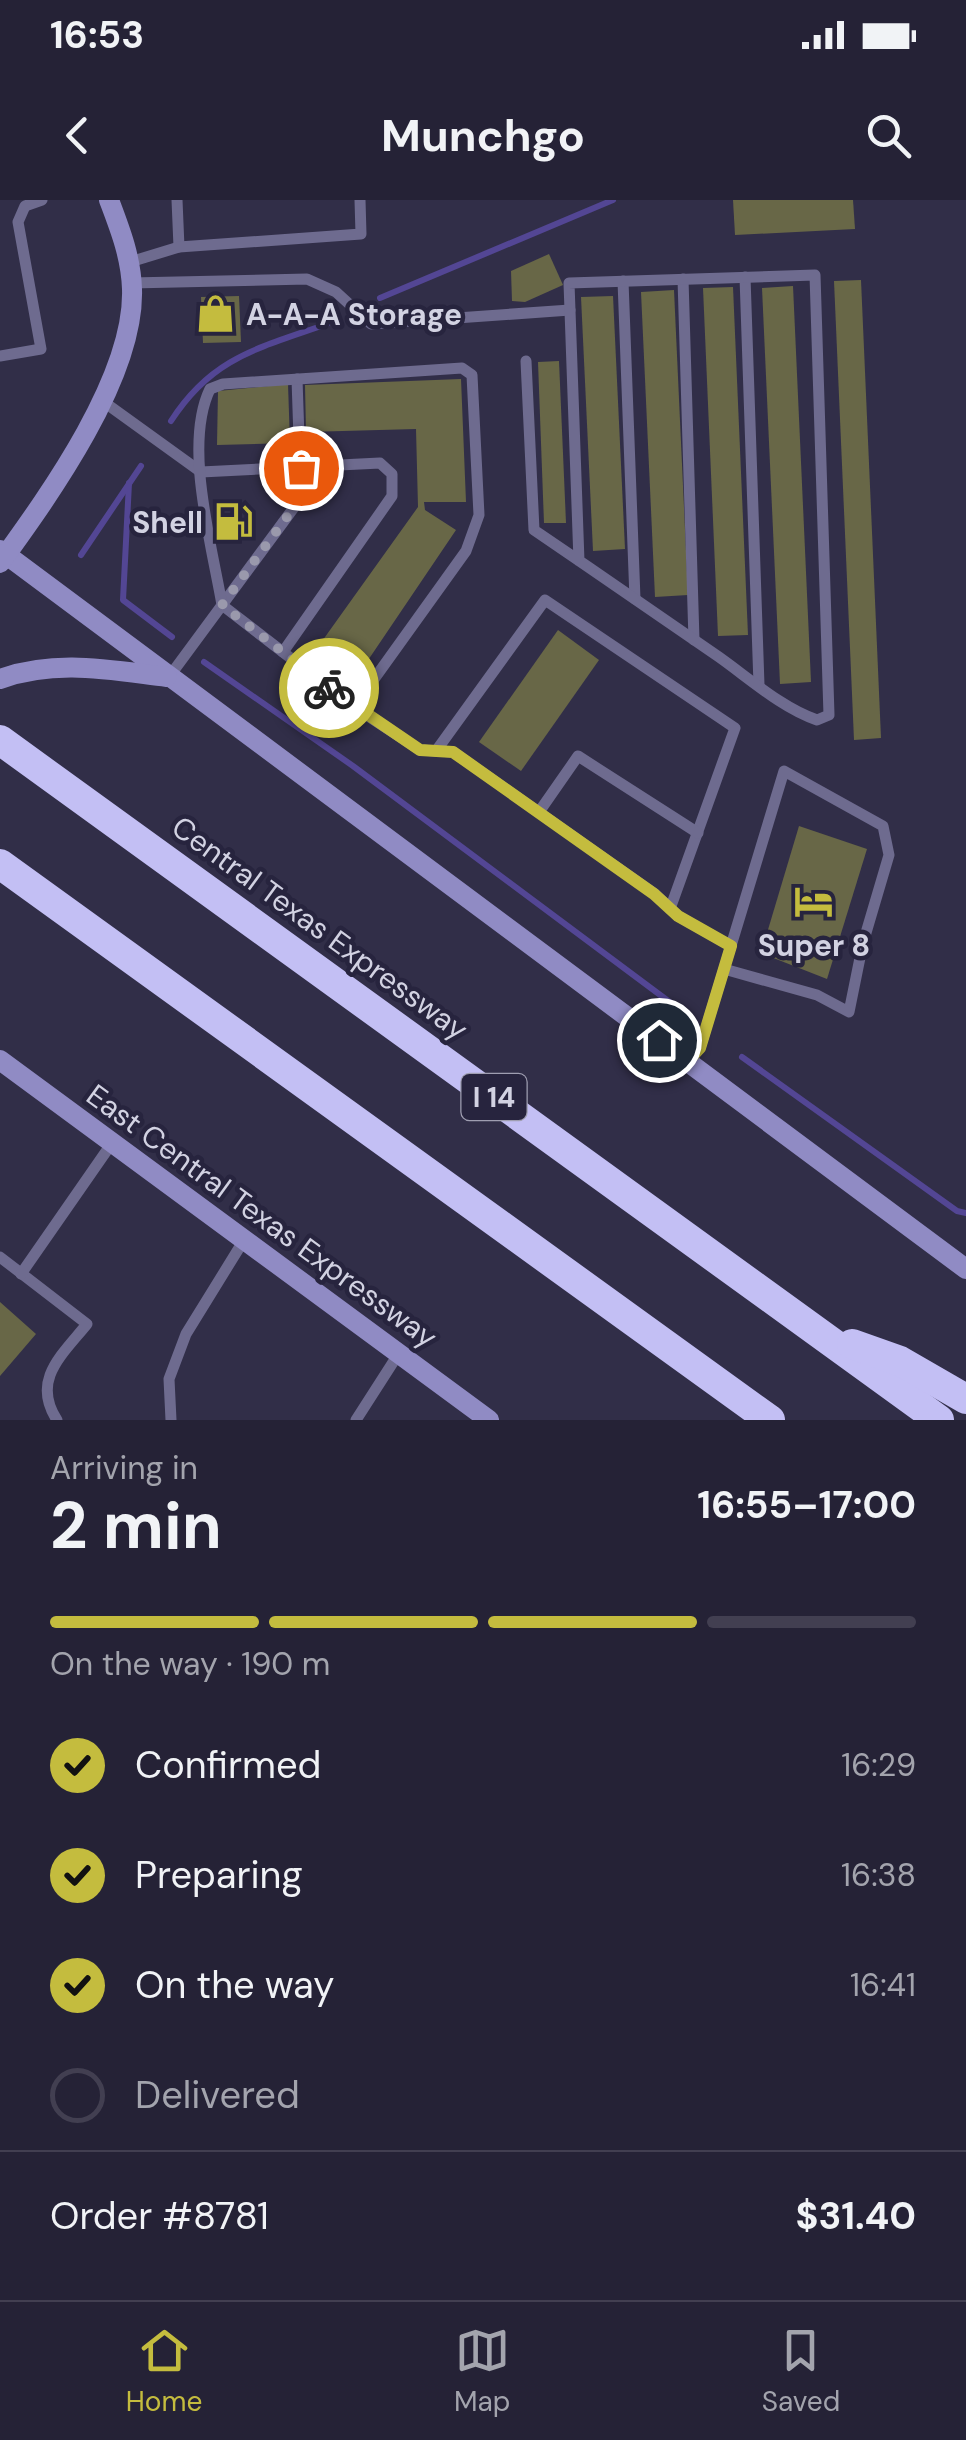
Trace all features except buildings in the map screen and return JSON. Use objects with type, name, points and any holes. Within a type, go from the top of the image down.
[{"type":"highway","name":"Central Texas Expressway","points":[[0,740],[939,1420]]},
{"type":"highway","points":[[0,864],[770,1420]]},
{"type":"highway","points":[[820,1333],[900,1361],[966,1398]]},
{"type":"main road","points":[[109,200],[130,273],[127,328],[104,402],[2,556],[966,1269]]},
{"type":"main road","points":[[0,680],[28,670],[73,665],[169,678]]},
{"type":"main road","name":"East Central Texas Expressway","points":[[0,1060],[489,1420]]},
{"type":"lane","points":[[0,356],[41,349],[18,222],[25,206],[42,200]]},
{"type":"lane","points":[[177,200],[178,247]]},
{"type":"lane","points":[[130,273],[178,247],[361,234],[360,200]]},
{"type":"lane","points":[[130,273],[307,279],[336,292],[372,324],[570,310]]},
{"type":"lane","points":[[526,361],[534,530],[759,685],[817,720],[830,715],[814,274],[569,282],[578,560]]},
{"type":"lane","points":[[745,277],[759,685]]},
{"type":"lane","points":[[683,279],[694,640]]},
{"type":"lane","points":[[623,281],[635,599]]},
{"type":"lane","points":[[354,707],[466,552],[480,515],[472,375],[462,368],[223,384],[210,390],[200,410],[200,472],[222,605],[354,707],[420,750],[453,752],[670,909],[731,946]]},
{"type":"lane","points":[[169,678],[301,498],[297,379]]},
{"type":"lane","points":[[104,402],[200,472],[380,462],[392,474],[392,496],[282,652]]},
{"type":"lane","points":[[436,751],[545,600],[736,728],[670,909]]},
{"type":"lane","points":[[539,812],[578,756],[698,833]]},
{"type":"lane","points":[[688,1061],[700,1048],[784,771],[882,826],[889,856],[862,943],[849,1012],[817,994],[724,969]]},
{"type":"lane","points":[[22,1274],[112,1143]]},
{"type":"lane","points":[[170,1420],[170,1379],[186,1334],[244,1240]]},
{"type":"lane","points":[[0,1257],[87,1324],[46,1376],[45,1393],[57,1420]]},
{"type":"lane","points":[[356,1420],[399,1354]]},
{"type":"waterway","points":[[380,298],[613,200]]},
{"type":"waterway","points":[[171,421],[203,382],[220,369],[259,348],[327,324]]},
{"type":"waterway","points":[[81,555],[141,466]]},
{"type":"waterway","points":[[129,483],[123,600],[172,637]]},
{"type":"waterway","points":[[204,662],[353,766],[679,1009]]},
{"type":"waterway","points":[[742,1057],[957,1211],[966,1213]]},
{"type":"way so far","points":[[301,468],[301,498],[222,605],[329,688]]},
{"type":"place","name":"A-A-A Storage","points":[[216,314]]},
{"type":"place","name":"Shell","points":[[233,522]]},
{"type":"place","name":"Super 8","points":[[814,901]]},
{"type":"route","points":[[329,688],[420,750],[453,752],[654,894],[678,916],[731,946],[700,1048],[688,1061],[659,1040]]}]
